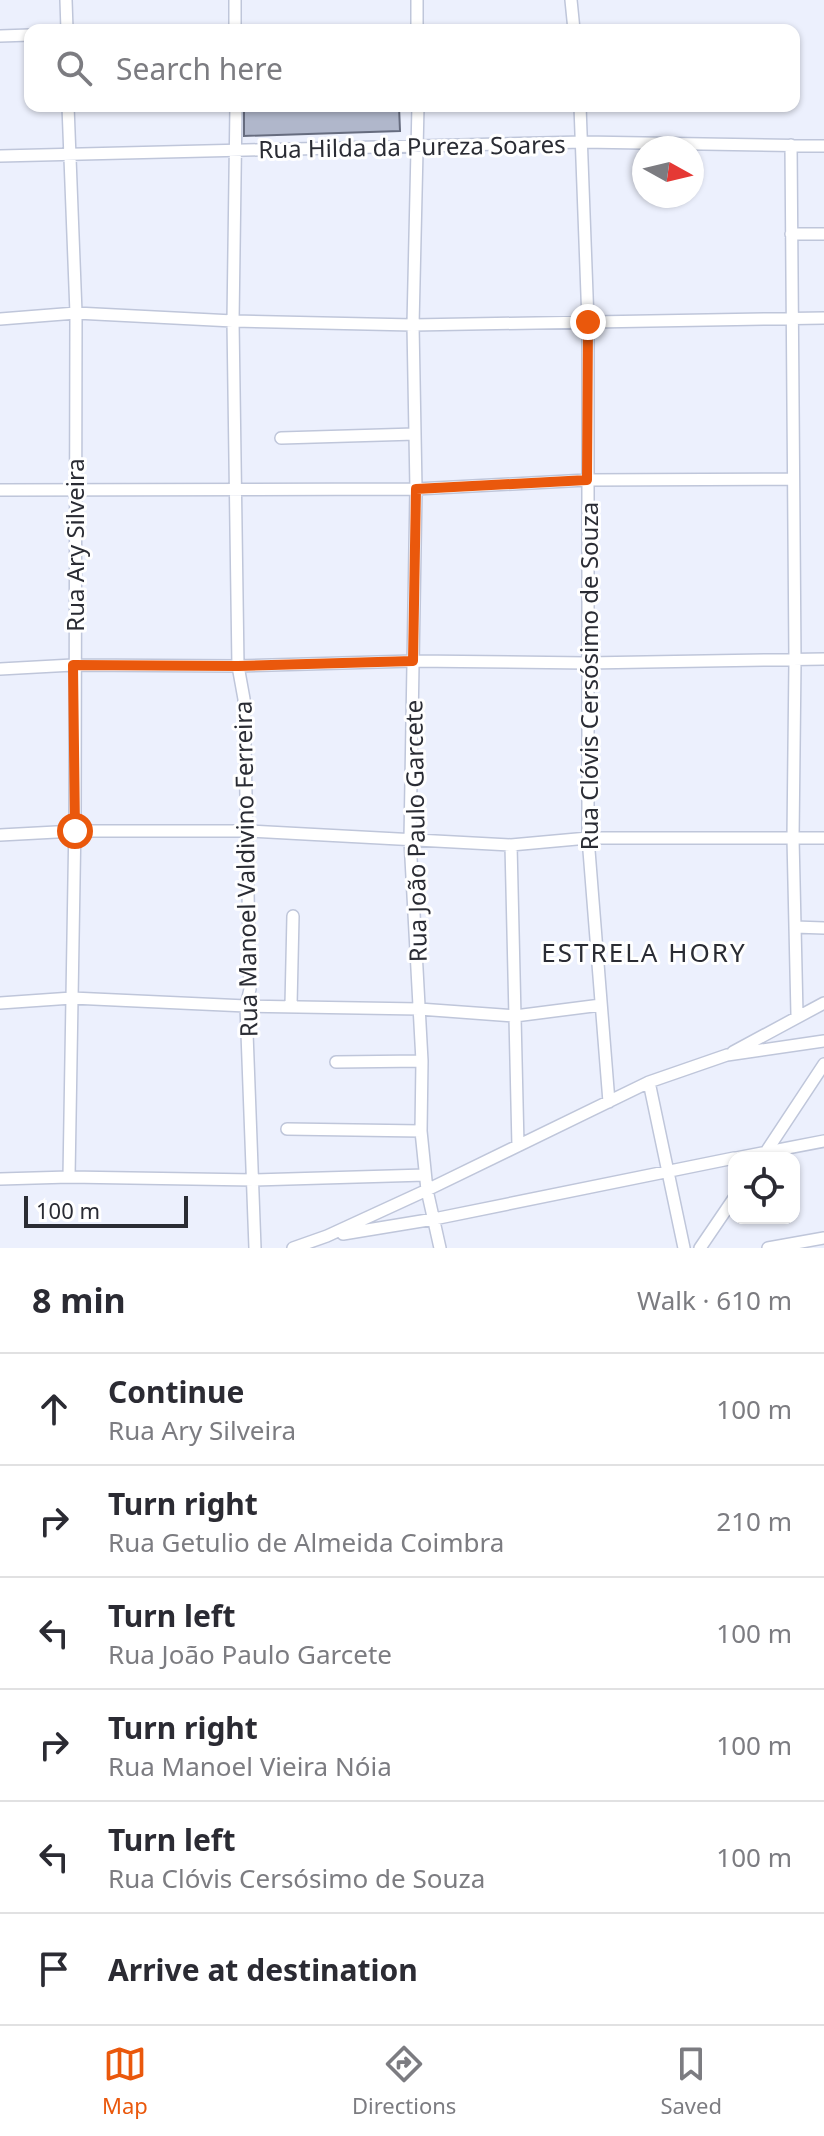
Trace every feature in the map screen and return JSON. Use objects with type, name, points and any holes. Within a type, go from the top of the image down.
[{"type":"street","points":[[66,0],[67,24]]},
{"type":"street","points":[[235,0],[235,24]]},
{"type":"street","points":[[417,0],[417,24]]},
{"type":"street","points":[[571,0],[573,24]]},
{"type":"street","points":[[0,36],[24,35]]},
{"type":"street","name":"Rua Ary Silveira","points":[[68,112],[76,313],[75,831],[69,1177]]},
{"type":"street","name":"Rua Manoel Valdivino Ferreira","points":[[236,112],[233,321],[238,666],[244,699],[248,831],[250,989],[246,1006],[255,1248]]},
{"type":"street","name":"Rua João Paulo Garcete","points":[[418,112],[413,325],[416,489],[410,840],[422,1061],[421,1131],[427,1190],[440,1248]]},
{"type":"street","name":"Rua Clóvis Cersósimo de Souza","points":[[580,112],[588,322],[588,838],[609,1102]]},
{"type":"street","name":"Rua Hilda da Pureza Soares","points":[[0,156],[583,142],[824,146]]},
{"type":"street","points":[[791,145],[795,661],[793,838],[797,1015]]},
{"type":"street","points":[[791,234],[824,234]]},
{"type":"street","points":[[0,319],[76,313],[233,321],[413,325],[824,318]]},
{"type":"street","points":[[281,438],[415,434]]},
{"type":"street","points":[[0,490],[416,489],[587,480],[792,479]]},
{"type":"street","points":[[0,669],[73,665],[824,659]]},
{"type":"street","points":[[0,835],[75,831],[248,831],[511,845],[588,838],[824,838]]},
{"type":"street","points":[[511,845],[518,1146]]},
{"type":"street","points":[[291,1005],[293,916]]},
{"type":"street","points":[[795,927],[824,928]]},
{"type":"street","points":[[0,1003],[72,998],[246,1006],[419,1009],[515,1016],[601,1005]]},
{"type":"street","points":[[293,1248],[327,1236],[427,1190],[649,1082],[727,1055],[824,1003]]},
{"type":"street","points":[[727,1055],[824,1041]]},
{"type":"street","points":[[336,1062],[422,1061]]},
{"type":"street","points":[[766,1152],[824,1064]]},
{"type":"street","points":[[649,1082],[684,1248]]},
{"type":"street","points":[[287,1129],[421,1131]]},
{"type":"street","points":[[777,1152],[824,1141]]},
{"type":"street","points":[[327,1236],[434,1219],[728,1159]]},
{"type":"street","points":[[0,1179],[254,1180],[425,1175]]},
{"type":"street","points":[[700,1248],[728,1207]]},
{"type":"street","points":[[768,1248],[824,1238]]},
{"type":"building","points":[[244,112],[399,112],[400,131],[244,136]]},
{"type":"district","name":"ESTRELA HORY","points":[[644,952]]},
{"type":"route","points":[[75,831],[73,665],[238,666],[413,661],[416,489],[587,480],[588,322]]}]
